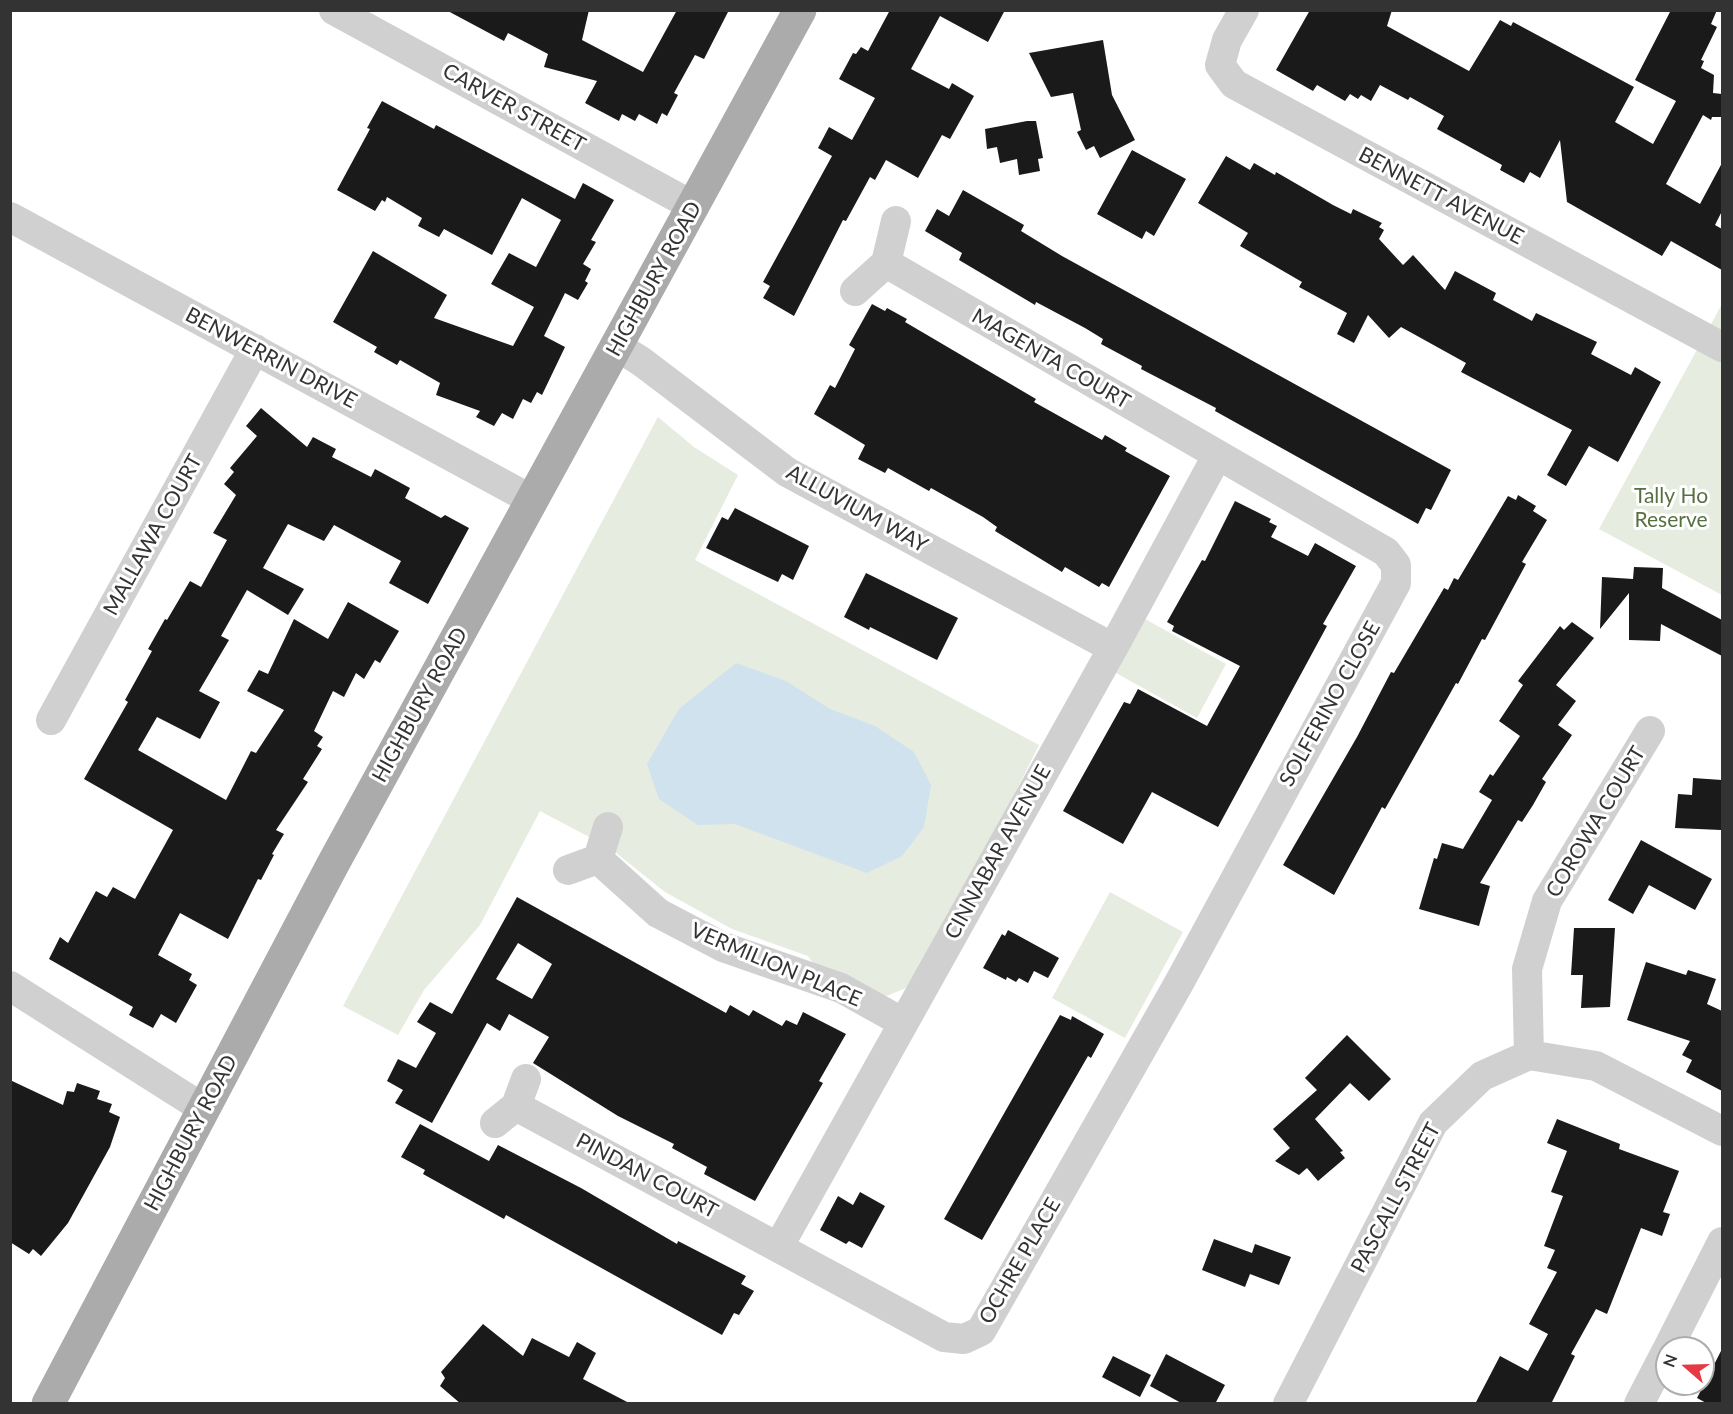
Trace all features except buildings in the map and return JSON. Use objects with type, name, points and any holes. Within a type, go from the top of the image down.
[{"type":"main road","name":"HIGHBURY ROAD","points":[[48,1404],[333,864],[800,10]]},
{"type":"street","name":"CARVER STREET","points":[[334,10],[377,21],[693,206]]},
{"type":"street","name":"BENNETT AVENUE","points":[[1244,10],[1227,40],[1220,64],[1234,84],[1722,347]]},
{"type":"street","name":"BENWERRIN DRIVE","points":[[10,217],[532,500]]},
{"type":"street","points":[[855,291],[886,263],[896,221]]},
{"type":"street","name":"MAGENTA COURT","points":[[886,263],[1217,456]]},
{"type":"street","name":"ALLUVIUM WAY","points":[[617,346],[642,362],[787,472],[1113,648]]},
{"type":"street","name":"MALLAWA COURT","points":[[51,720],[255,349]]},
{"type":"street","name":"CINNABAR AVENUE","points":[[779,1246],[902,1022],[1113,648],[1217,456]]},
{"type":"street","name":"SOLFERINO CLOSE","points":[[1155,1026],[1396,583],[1396,565],[1386,552],[1217,456]]},
{"type":"street","name":"COROWA COURT","points":[[1529,1055],[1527,969],[1547,901],[1650,731]]},
{"type":"street","points":[[568,870],[598,859],[608,827]]},
{"type":"street","name":"VERMILION PLACE","points":[[598,859],[658,913],[723,947],[841,988],[902,1022]]},
{"type":"street","points":[[10,986],[204,1108]]},
{"type":"street","name":"OCHRE PLACE","points":[[779,1246],[944,1337],[964,1340],[981,1331],[1155,1026]]},
{"type":"street","points":[[1529,1055],[1596,1066],[1722,1131]]},
{"type":"street","name":"PASCALL STREET","points":[[1288,1404],[1433,1123],[1482,1076],[1529,1055]]},
{"type":"street","name":"PINDAN COURT","points":[[512,1103],[779,1246]]},
{"type":"street","points":[[1674,1336],[1722,1242]]},
{"type":"street","points":[[1639,1404],[1655,1373]]},
{"type":"green space","name":"Tally Ho Reserve","points":[[1722,304],[1722,595],[1599,529]]},
{"type":"green space","points":[[658,417],[694,447],[738,475],[695,560],[1039,745],[979,865],[906,988],[884,997],[817,969],[808,956],[732,929],[665,892],[610,848],[540,811],[480,925],[424,990],[398,1035],[343,1006]]},
{"type":"green space","points":[[1145,619],[1226,664],[1197,718],[1116,673]]},
{"type":"green space","points":[[1110,892],[1183,932],[1125,1038],[1052,998]]},
{"type":"water","points":[[736,663],[786,681],[830,709],[875,726],[914,752],[931,785],[924,827],[902,856],[867,873],[735,824],[698,825],[659,799],[647,764],[679,709]]}]
